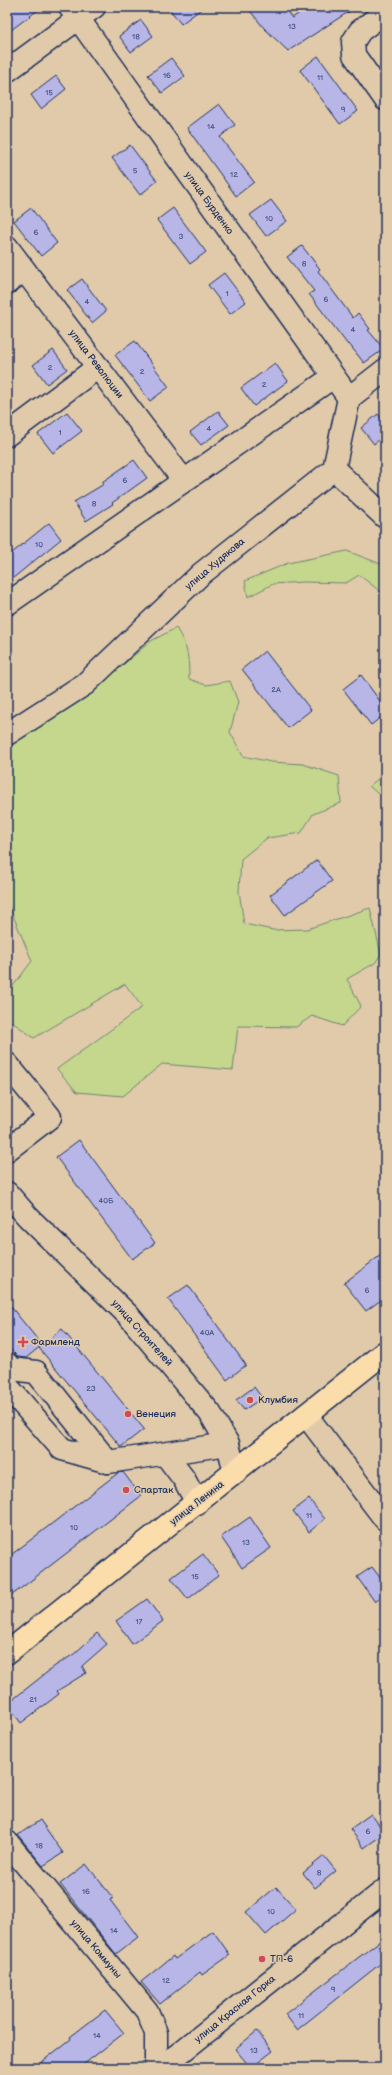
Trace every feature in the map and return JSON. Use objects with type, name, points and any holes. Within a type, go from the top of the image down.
[{"type":"main road","name":"улица Ленина","points":[[7,1653],[235,1473],[385,1352]]},
{"type":"street","points":[[7,71],[80,11]]},
{"type":"street","name":"улица Бурденко","points":[[80,11],[349,398]]},
{"type":"street","points":[[385,12],[360,31],[353,42],[354,55],[385,98]]},
{"type":"street","name":"улица Революции","points":[[7,247],[16,276],[98,367],[184,480]]},
{"type":"street","points":[[7,435],[98,367]]},
{"type":"street","points":[[381,509],[334,469],[349,398],[385,370]]},
{"type":"street","points":[[7,604],[334,377]]},
{"type":"street","name":"улица Худякова","points":[[7,734],[85,684],[201,574],[334,469]]},
{"type":"street","points":[[7,1064],[50,1117],[7,1150]]},
{"type":"street","name":"улица Строителей","points":[[7,1193],[28,1217],[129,1316],[210,1413],[228,1444],[235,1473]]},
{"type":"street","points":[[8,1373],[36,1372],[108,1462]]},
{"type":"street","points":[[8,1373],[62,1449],[108,1462],[228,1444]]},
{"type":"street","points":[[306,1415],[385,1519]]},
{"type":"street","points":[[165,1454],[184,1479],[197,1503]]},
{"type":"street","name":"улица Коммуны","points":[[7,1842],[148,2011],[156,2033],[156,2068]]},
{"type":"street","name":"улица Красная Горка","points":[[161,2068],[385,1890]]},
{"type":"green space","points":[[347,551],[381,564],[385,568],[385,595],[359,575],[346,583],[303,582],[273,584],[248,597],[245,581],[288,563]]},
{"type":"green space","points":[[176,628],[187,652],[189,679],[206,685],[230,681],[238,702],[230,732],[243,756],[271,762],[303,764],[339,776],[341,803],[313,814],[301,833],[267,838],[241,859],[239,891],[244,924],[273,930],[307,929],[370,908],[381,954],[375,963],[347,979],[361,1006],[342,1026],[312,1016],[296,1027],[238,1026],[233,1070],[162,1064],[123,1096],[77,1092],[57,1069],[142,1007],[125,984],[34,1038],[7,1018],[7,994],[32,961],[7,901],[7,748],[98,686],[151,641]]},
{"type":"green space","points":[[385,773],[385,800],[369,786]]},
{"type":"building","points":[[7,7],[42,7],[7,33]]},
{"type":"building","points":[[168,7],[204,7],[181,24]]},
{"type":"building","points":[[247,7],[283,7],[292,18],[308,7],[356,7],[288,51],[263,27]]},
{"type":"building","points":[[141,20],[153,36],[131,52],[119,36]]},
{"type":"building","points":[[318,56],[358,111],[340,124],[300,70]]},
{"type":"building","points":[[171,58],[185,76],[162,93],[148,75]]},
{"type":"building","points":[[56,76],[66,89],[41,109],[31,95]]},
{"type":"building","points":[[219,104],[235,125],[220,137],[254,182],[236,196],[187,128]]},
{"type":"building","points":[[130,145],[157,181],[140,195],[112,158]]},
{"type":"building","points":[[271,200],[287,221],[266,236],[250,215]]},
{"type":"building","points":[[31,208],[57,243],[41,256],[14,221]]},
{"type":"building","points":[[173,208],[206,252],[190,264],[157,220]]},
{"type":"building","points":[[302,246],[320,269],[318,271],[353,318],[358,313],[370,329],[368,330],[384,349],[364,363],[349,344],[348,345],[309,294],[314,291],[287,257]]},
{"type":"building","points":[[224,273],[246,302],[230,314],[208,285]]},
{"type":"building","points":[[82,279],[106,311],[92,323],[67,290]]},
{"type":"building","points":[[135,341],[169,387],[150,401],[115,355]]},
{"type":"building","points":[[53,350],[67,369],[47,384],[33,365]]},
{"type":"building","points":[[275,363],[288,381],[254,406],[241,388]]},
{"type":"building","points":[[218,411],[229,425],[201,445],[190,432]]},
{"type":"building","points":[[67,412],[82,431],[53,453],[38,434]]},
{"type":"building","points":[[378,414],[385,423],[385,435],[374,444],[361,428]]},
{"type":"building","points":[[134,460],[147,478],[112,503],[113,504],[86,521],[74,502],[104,484],[102,482]]},
{"type":"building","points":[[49,523],[61,539],[7,583],[7,557]]},
{"type":"building","points":[[265,651],[311,710],[288,728],[242,669]]},
{"type":"building","points":[[361,675],[385,708],[385,714],[371,725],[343,689]]},
{"type":"building","points":[[317,860],[332,881],[285,915],[270,895]]},
{"type":"building","points":[[79,1140],[155,1243],[132,1259],[56,1157]]},
{"type":"building","points":[[385,1252],[385,1297],[366,1311],[344,1283]]},
{"type":"building","points":[[188,1285],[246,1365],[227,1380],[168,1299]]},
{"type":"building","points":[[7,1302],[42,1345],[26,1358],[18,1357],[7,1346]]},
{"type":"building","points":[[62,1329],[144,1429],[121,1447],[39,1348]]},
{"type":"building","points":[[254,1387],[262,1398],[244,1410],[236,1400]]},
{"type":"building","points":[[123,1472],[141,1496],[7,1599],[7,1558],[118,1473]]},
{"type":"building","points":[[309,1499],[325,1519],[309,1532],[293,1511]]},
{"type":"building","points":[[250,1517],[271,1548],[242,1568],[221,1537]]},
{"type":"building","points":[[203,1554],[219,1575],[188,1599],[171,1578]]},
{"type":"building","points":[[372,1567],[385,1584],[385,1594],[375,1602],[357,1577]]},
{"type":"building","points":[[147,1599],[163,1621],[132,1644],[116,1621]]},
{"type":"building","points":[[97,1633],[107,1644],[82,1666],[86,1673],[57,1691],[59,1694],[21,1723],[7,1704],[55,1666],[74,1654]]},
{"type":"building","points":[[371,1814],[385,1833],[364,1848],[350,1829]]},
{"type":"building","points":[[40,1820],[63,1853],[43,1866],[18,1835]]},
{"type":"building","points":[[324,1856],[336,1871],[315,1888],[303,1873]]},
{"type":"building","points":[[86,1864],[113,1898],[110,1900],[138,1937],[116,1954],[60,1884]]},
{"type":"building","points":[[276,1887],[296,1909],[266,1935],[246,1912]]},
{"type":"building","points":[[213,1931],[230,1955],[202,1975],[200,1972],[160,2004],[141,1982],[173,1956],[175,1959]]},
{"type":"building","points":[[385,1937],[385,1960],[297,2030],[285,2014]]},
{"type":"building","points":[[105,2010],[124,2033],[79,2068],[34,2068],[71,2039],[70,2037]]},
{"type":"building","points":[[257,2031],[273,2051],[251,2068],[235,2049]]},
{"type":"place","name":"Фармленд","points":[[23,1342]]},
{"type":"place","name":"Клумбия","points":[[250,1400]]},
{"type":"place","name":"Венеция","points":[[128,1414]]},
{"type":"place","name":"Спартак","points":[[126,1490]]},
{"type":"place","name":"ТП-6","points":[[262,1959]]}]
